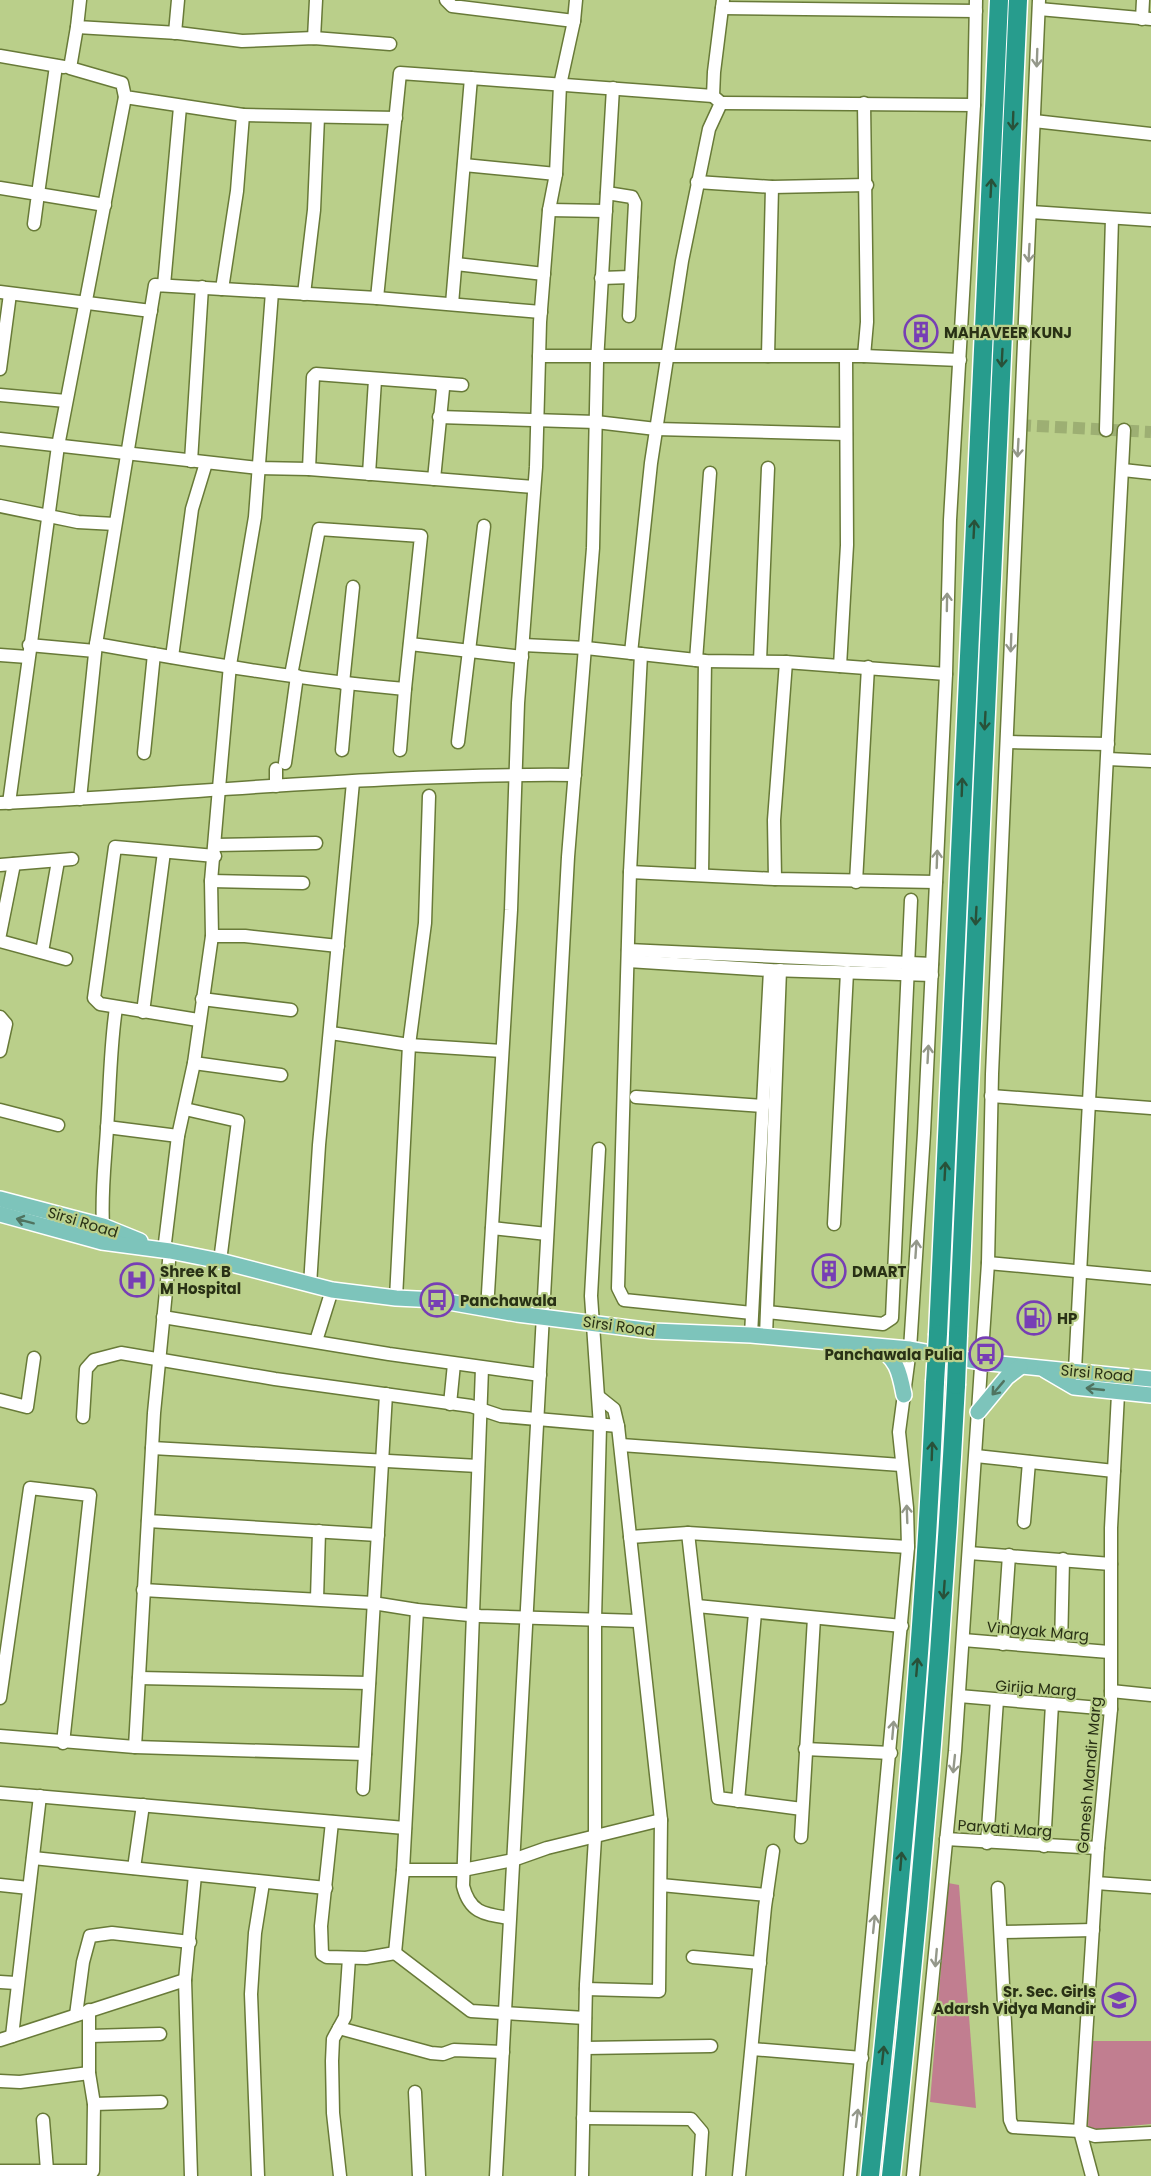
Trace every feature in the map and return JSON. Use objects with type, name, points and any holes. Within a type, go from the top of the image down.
[{"type":"highway","points":[[870,2176],[893,1950],[929,1515],[999,0]]},
{"type":"highway","points":[[891,2176],[926,1819],[949,1521],[1018,0]]},
{"type":"main road","name":"Sirsi Road","points":[[0,1198],[104,1226],[167,1251]]},
{"type":"main road","name":"Sirsi Road","points":[[0,1214],[102,1242],[220,1261],[332,1290],[396,1299],[437,1300],[486,1310],[653,1331],[758,1336],[910,1349],[1020,1367],[1075,1370],[1151,1379]]},
{"type":"main road","points":[[873,1346],[883,1350],[897,1365],[904,1395]]},
{"type":"main road","points":[[978,1412],[1007,1377],[1020,1367]]},
{"type":"main road","name":"Sirsi Road","points":[[1043,1369],[1074,1387],[1151,1395]]},
{"type":"street","points":[[70,68],[80,0]]},
{"type":"street","points":[[175,33],[178,0]]},
{"type":"street","points":[[314,38],[316,0]]},
{"type":"street","points":[[446,0],[452,6],[574,21]]},
{"type":"street","points":[[516,0],[516,14]]},
{"type":"street","points":[[486,1310],[502,1051],[522,651],[534,487],[541,312],[549,210],[556,174],[560,86],[574,21],[576,0]]},
{"type":"street","points":[[913,2176],[959,1696],[988,1263],[991,1096],[1039,4],[1147,19],[1143,0]]},
{"type":"street","points":[[752,1313],[624,1300],[620,1296],[636,654],[656,429],[697,182],[717,100],[714,72],[723,4],[976,6],[974,105],[950,520],[946,674],[932,969],[910,1349],[899,1432],[907,1509],[908,1547],[891,1753],[850,2176]]},
{"type":"street","points":[[77,27],[242,40],[314,38],[390,44]]},
{"type":"street","points":[[0,56],[70,68],[122,83],[125,97],[84,301],[58,446],[4,803],[219,788],[517,774],[575,775]]},
{"type":"street","points":[[34,224],[56,66]]},
{"type":"street","points":[[378,297],[400,73],[614,88],[717,100],[974,105]]},
{"type":"street","points":[[452,304],[471,78]]},
{"type":"street","points":[[496,2176],[547,1234],[575,775],[592,548],[597,356],[614,88]]},
{"type":"street","points":[[125,97],[243,115],[396,118]]},
{"type":"street","points":[[864,103],[867,185],[867,322],[864,356]]},
{"type":"street","points":[[164,285],[180,107]]},
{"type":"street","points":[[222,289],[237,191],[243,115]]},
{"type":"street","points":[[304,294],[314,210],[318,117]]},
{"type":"street","points":[[1034,121],[1151,134]]},
{"type":"street","points":[[464,165],[556,174]]},
{"type":"street","points":[[697,182],[772,187],[867,185]]},
{"type":"street","points":[[768,356],[772,187]]},
{"type":"street","points":[[0,188],[105,205]]},
{"type":"street","points":[[607,194],[634,200],[629,316]]},
{"type":"street","points":[[549,210],[606,211]]},
{"type":"street","points":[[1031,212],[1151,220]]},
{"type":"street","points":[[1106,430],[1112,218]]},
{"type":"street","points":[[456,264],[544,274]]},
{"type":"street","points":[[601,278],[631,277]]},
{"type":"street","points":[[80,799],[95,647],[155,285],[378,297],[541,312]]},
{"type":"street","points":[[191,461],[202,287]]},
{"type":"street","points":[[135,1747],[152,1448],[167,1251],[178,1136],[194,1063],[198,1020],[212,936],[211,881],[230,665],[255,517],[272,292]]},
{"type":"street","points":[[0,369],[5,293],[151,311]]},
{"type":"street","points":[[539,356],[864,356],[960,360]]},
{"type":"street","points":[[840,666],[847,545],[846,357]]},
{"type":"street","points":[[309,469],[313,377],[316,374],[462,385]]},
{"type":"street","points":[[369,474],[375,380]]},
{"type":"street","points":[[434,479],[442,389],[440,384]]},
{"type":"street","points":[[0,394],[66,401]]},
{"type":"street","points":[[439,417],[596,422],[656,429],[846,434]]},
{"type":"street","points":[[1075,1370],[1124,430]]},
{"type":"street","points":[[0,439],[258,468],[309,469],[534,487]]},
{"type":"street","points":[[172,657],[192,509],[206,463]]},
{"type":"street","points":[[760,661],[768,468]]},
{"type":"street","points":[[1123,470],[1151,473]]},
{"type":"street","points":[[702,875],[701,660],[710,473]]},
{"type":"street","points":[[0,506],[48,514],[78,522],[115,524]]},
{"type":"street","points":[[458,742],[471,652],[484,526]]},
{"type":"street","points":[[276,786],[320,529],[421,536],[400,750]]},
{"type":"street","points":[[342,750],[353,587]]},
{"type":"street","points":[[410,644],[471,652],[586,648],[701,660],[786,662],[946,674]]},
{"type":"street","points":[[0,655],[95,647],[346,683],[405,689]]},
{"type":"street","points":[[144,753],[154,654]]},
{"type":"street","points":[[775,879],[774,820],[786,662]]},
{"type":"street","points":[[856,882],[868,667]]},
{"type":"street","points":[[1008,742],[1108,744]]},
{"type":"street","points":[[1108,759],[1151,761]]},
{"type":"street","points":[[310,1285],[316,1177],[353,782]]},
{"type":"street","points":[[396,1299],[409,1046],[425,923],[429,796]]},
{"type":"street","points":[[198,1020],[116,1008],[100,1004],[94,998],[115,847],[164,852],[215,851],[316,843]]},
{"type":"street","points":[[143,1012],[164,852]]},
{"type":"street","points":[[0,865],[72,859]]},
{"type":"street","points":[[42,952],[58,861]]},
{"type":"street","points":[[0,933],[14,864]]},
{"type":"street","points":[[630,872],[856,882],[936,882]]},
{"type":"street","points":[[211,881],[303,883]]},
{"type":"street","points":[[767,1312],[883,1324],[892,1318],[911,900]]},
{"type":"street","points":[[212,936],[245,936],[338,946]]},
{"type":"street","points":[[0,941],[66,959]]},
{"type":"street","points":[[628,956],[932,969]]},
{"type":"street","points":[[628,956],[775,970],[847,972],[907,968]]},
{"type":"street","points":[[758,1336],[752,1313],[763,1106],[775,970]]},
{"type":"street","points":[[758,1336],[767,1312],[775,970]]},
{"type":"street","points":[[834,1224],[847,972]]},
{"type":"street","points":[[202,999],[291,1010]]},
{"type":"street","points":[[104,1226],[101,1190],[107,1127],[110,1047],[116,1008]]},
{"type":"street","points":[[0,1017],[6,1024],[0,1051]]},
{"type":"street","points":[[331,1033],[409,1046],[502,1051]]},
{"type":"street","points":[[194,1063],[281,1075]]},
{"type":"street","points":[[991,1096],[1151,1108]]},
{"type":"street","points":[[636,1097],[763,1106]]},
{"type":"street","points":[[185,1109],[238,1121],[220,1261]]},
{"type":"street","points":[[0,1110],[58,1125]]},
{"type":"street","points":[[107,1127],[178,1136]]},
{"type":"street","points":[[582,2176],[586,1989],[595,1838],[595,1619],[600,1426],[591,1296],[598,1149]]},
{"type":"street","points":[[492,1228],[547,1234]]},
{"type":"street","points":[[988,1263],[1151,1278]]},
{"type":"street","points":[[316,1341],[332,1290]]},
{"type":"street","points":[[163,1317],[454,1365],[540,1375]]},
{"type":"street","points":[[82,1417],[85,1377],[94,1360],[121,1353],[139,1354],[158,1361],[450,1404],[480,1409],[501,1416],[618,1426]]},
{"type":"street","points":[[0,1400],[27,1407],[34,1358]]},
{"type":"street","points":[[450,1404],[454,1365]]},
{"type":"street","points":[[482,1368],[463,1870],[467,1901],[478,1911],[509,1918]]},
{"type":"street","name":"Ganesh Mandir Marg","points":[[1092,2176],[1080,2131],[1098,1848],[1111,1709],[1109,1652],[1111,1564],[1119,1375]]},
{"type":"street","points":[[363,1789],[386,1394]]},
{"type":"street","points":[[586,1989],[659,1991],[662,1820],[638,1621],[621,1445],[614,1409],[599,1397]]},
{"type":"street","points":[[621,1445],[901,1465]]},
{"type":"street","points":[[152,1448],[478,1466]]},
{"type":"street","points":[[976,1456],[1114,1471]]},
{"type":"street","points":[[1024,1522],[1029,1462]]},
{"type":"street","points":[[0,1698],[30,1488],[90,1495],[63,1743]]},
{"type":"street","points":[[148,1521],[378,1535]]},
{"type":"street","points":[[317,1599],[319,1531]]},
{"type":"street","points":[[630,1537],[688,1533],[908,1547]]},
{"type":"street","points":[[688,1533],[718,1798],[802,1809]]},
{"type":"street","points":[[969,1553],[1111,1564]]},
{"type":"street","points":[[1003,1644],[1009,1555]]},
{"type":"street","points":[[1061,1648],[1064,1560]]},
{"type":"street","points":[[143,1590],[374,1603],[417,1610],[472,1614],[638,1621]]},
{"type":"street","points":[[697,1606],[902,1626]]},
{"type":"street","points":[[395,1953],[403,1870],[417,1610]]},
{"type":"street","points":[[738,1801],[755,1612]]},
{"type":"street","points":[[801,1837],[814,1618]]},
{"type":"street","name":"Vinayak Marg","points":[[963,1640],[1109,1652]]},
{"type":"street","points":[[139,1678],[369,1683]]},
{"type":"street","points":[[1111,1691],[1151,1695]]},
{"type":"street","name":"Girija Marg","points":[[959,1696],[1111,1709]]},
{"type":"street","points":[[987,1843],[997,1700]]},
{"type":"street","points":[[1044,1846],[1052,1704]]},
{"type":"street","points":[[0,1736],[63,1743],[135,1747],[365,1754]]},
{"type":"street","points":[[805,1749],[891,1753]]},
{"type":"street","points":[[0,1793],[405,1828]]},
{"type":"street","points":[[40,1796],[16,1983],[6,2038],[185,1980]]},
{"type":"street","points":[[134,1868],[142,1805]]},
{"type":"street","points":[[403,1870],[463,1870],[513,1860],[547,1848],[662,1820]]},
{"type":"street","points":[[332,1822],[321,1926],[322,1954],[327,1957],[378,1958],[395,1953]]},
{"type":"street","name":"Parvati Marg","points":[[946,1839],[1098,1848]]},
{"type":"street","points":[[739,2176],[773,1851]]},
{"type":"street","points":[[33,1858],[326,1888]]},
{"type":"street","points":[[191,2176],[185,1980],[195,1875]]},
{"type":"street","points":[[258,2176],[251,1994],[255,1933],[263,1883]]},
{"type":"street","points":[[1096,1883],[1151,1887]]},
{"type":"street","points":[[0,1885],[29,1888]]},
{"type":"street","points":[[661,1885],[767,1895]]},
{"type":"street","points":[[998,1888],[1010,2120],[1013,2127],[1020,2130],[1080,2131],[1095,2136],[1151,2133]]},
{"type":"street","points":[[1001,1932],[1093,1930]]},
{"type":"street","points":[[76,2015],[83,1962],[90,1936],[112,1933],[190,1942]]},
{"type":"street","points":[[395,1953],[471,2011],[585,2018]]},
{"type":"street","points":[[693,1957],[760,1963]]},
{"type":"street","points":[[340,2176],[333,2113],[332,2061],[333,2039],[345,2017],[349,1958]]},
{"type":"street","points":[[0,1982],[16,1983]]},
{"type":"street","points":[[0,2171],[47,2169],[81,2174],[93,2171],[94,2104],[88,2073],[89,2010]]},
{"type":"street","points":[[339,2028],[431,2053],[442,2054],[454,2050],[503,2052]]},
{"type":"street","points":[[90,2036],[160,2034]]},
{"type":"street","points":[[585,2048],[711,2046]]},
{"type":"street","points":[[752,2049],[862,2058]]},
{"type":"street","points":[[0,2081],[21,2082],[88,2073]]},
{"type":"street","points":[[416,2092],[419,2176]]},
{"type":"street","points":[[94,2104],[161,2102]]},
{"type":"street","points":[[583,2118],[691,2119],[702,2132],[699,2176]]},
{"type":"street","points":[[43,2120],[47,2169]]},
{"type":"shaded area","points":[[948,1883],[959,1885],[976,2108],[930,2102]]},
{"type":"shaded area","points":[[1090,2041],[1151,2041],[1151,2124],[1088,2130]]},
{"type":"tunnel","points":[[1019,425],[1151,432]]},
{"type":"place","name":"MAHAVEER KUNJ","points":[[921,332]]},
{"type":"place","name":"DMART","points":[[829,1271]]},
{"type":"place","name":"Shree K B M Hospital","points":[[137,1280]]},
{"type":"place","name":"Panchawala","points":[[437,1300]]},
{"type":"place","name":"HP","points":[[1034,1318]]},
{"type":"place","name":"Panchawala Pulia","points":[[986,1354]]},
{"type":"place","name":"Sr. Sec. Girls Adarsh Vidya Mandir","points":[[1119,2000]]}]
